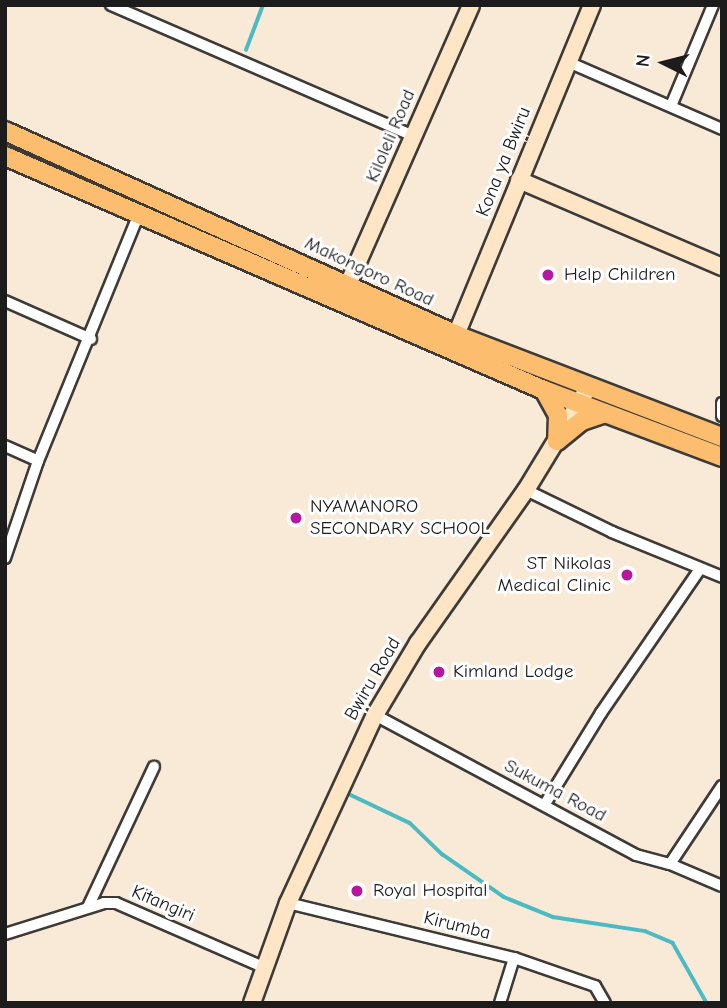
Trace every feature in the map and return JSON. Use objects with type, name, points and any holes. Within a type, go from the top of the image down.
[{"type":"main road","name":"Kiloleli Road","points":[[339,302],[471,5]]},
{"type":"main road","name":"Kona ya Bwiru","points":[[456,335],[592,5]]},
{"type":"main road","name":"Makongoro Road","points":[[5,131],[349,284],[584,395],[722,437]]},
{"type":"main road","name":"Makongoro Road","points":[[5,156],[544,390],[584,395],[605,412],[722,457]]},
{"type":"main road","points":[[519,180],[722,267]]},
{"type":"main road","points":[[544,390],[558,415],[557,441]]},
{"type":"main road","name":"Bwiru Road","points":[[252,1003],[288,903],[375,715],[418,643],[526,490],[584,395]]},
{"type":"main road","points":[[557,441],[582,421],[605,412]]},
{"type":"street","points":[[111,5],[414,136]]},
{"type":"street","points":[[671,106],[713,5]]},
{"type":"street","points":[[568,62],[722,129]]},
{"type":"street","points":[[5,558],[38,461],[91,339],[138,216]]},
{"type":"street","points":[[5,301],[91,339]]},
{"type":"street","points":[[722,403],[722,416]]},
{"type":"street","points":[[5,446],[38,461]]},
{"type":"street","points":[[526,490],[722,577]]},
{"type":"street","points":[[545,804],[601,713],[700,569]]},
{"type":"street","name":"Sukuma Road","points":[[375,715],[649,861],[670,864],[722,886]]},
{"type":"street","points":[[88,907],[155,766]]},
{"type":"street","points":[[670,864],[722,786]]},
{"type":"street","name":"Kitangiri","points":[[5,934],[104,903],[130,907],[263,967]]},
{"type":"street","name":"Kirumba","points":[[288,903],[514,958],[595,986],[605,1003]]},
{"type":"street","points":[[500,1003],[514,958]]},
{"type":"waterway","points":[[246,50],[263,5]]},
{"type":"waterway","points":[[351,795],[410,823],[442,854],[504,897],[553,917],[645,931],[673,943],[707,1003]]},
{"type":"place","name":"Help Children","points":[[548,275]]},
{"type":"place","name":"NYAMANORO SECONDARY SCHOOL","points":[[296,518]]},
{"type":"place","name":"ST Nikolas Medical Clinic","points":[[627,575]]},
{"type":"place","name":"Kimland Lodge","points":[[439,672]]},
{"type":"place","name":"Royal Hospital","points":[[357,891]]}]
